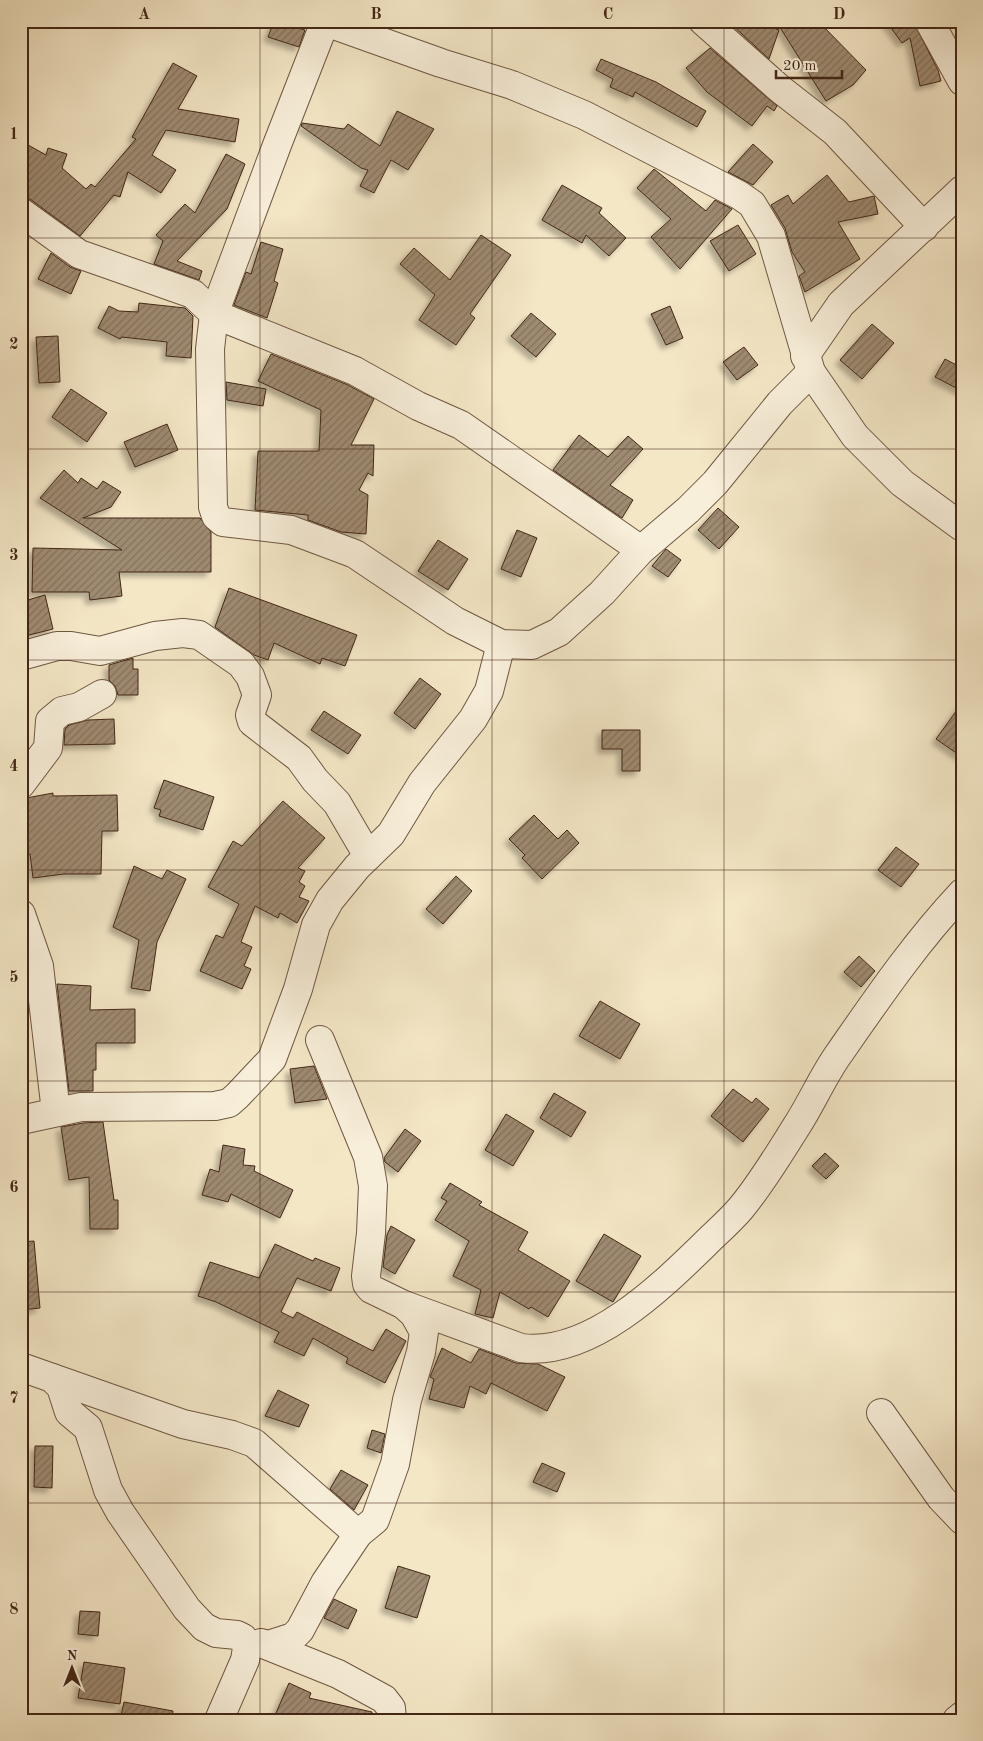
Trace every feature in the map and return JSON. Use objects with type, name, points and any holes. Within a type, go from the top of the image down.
[{"type":"street","points":[[703,21],[780,89],[835,132],[924,227]]},
{"type":"street","points":[[930,21],[962,81]]},
{"type":"street","points":[[962,190],[841,304],[808,364],[780,403],[715,483],[688,510],[641,550],[602,593],[559,632],[532,645],[501,644],[455,621],[355,554],[291,530],[223,522],[216,516],[213,507],[210,349],[214,314],[276,145],[324,22],[512,85],[584,115],[739,195],[752,204],[771,236],[808,364],[855,436],[902,483],[962,527]]},
{"type":"street","points":[[21,212],[79,254],[193,294],[214,314],[355,371],[418,406],[461,425],[641,550]]},
{"type":"street","points":[[21,656],[57,646],[71,646],[100,651],[155,636],[184,633],[207,638],[241,664],[250,676],[257,695],[250,715],[252,722],[299,758],[315,780],[337,803],[368,856]]},
{"type":"street","points":[[21,1120],[81,1107],[215,1106],[229,1103],[237,1096],[272,1060],[298,989],[316,925],[330,900],[368,856],[392,834],[422,783],[473,719],[488,691],[501,644]]},
{"type":"street","points":[[21,784],[48,748],[50,720],[62,711],[79,707],[102,694]]},
{"type":"street","points":[[320,1040],[368,1157],[371,1170],[371,1233],[366,1276],[367,1284],[371,1289],[404,1305],[521,1348],[533,1350],[559,1347],[585,1337],[620,1317],[673,1276],[740,1208],[796,1127],[837,1057],[929,928],[962,893]]},
{"type":"street","points":[[21,914],[38,966],[56,1112]]},
{"type":"street","points":[[219,1720],[247,1654],[255,1642],[293,1637],[300,1630],[325,1583],[358,1534],[375,1520],[395,1464],[407,1400],[421,1352],[424,1332],[422,1326],[404,1305]]},
{"type":"street","points":[[21,1366],[183,1424],[232,1435],[254,1443],[358,1534]]},
{"type":"street","points":[[52,1378],[61,1388],[69,1412],[88,1428],[108,1490],[120,1512],[188,1609],[211,1632],[255,1642],[338,1674],[384,1699],[391,1708],[392,1720]]},
{"type":"street","points":[[881,1413],[941,1498],[962,1520]]},
{"type":"street","points":[[957,1720],[962,1716]]},
{"type":"building","points":[[274,21],[305,30],[299,47],[268,37]]},
{"type":"building","points":[[728,21],[753,21],[779,30],[769,59]]},
{"type":"building","points":[[776,21],[818,21],[866,70],[853,85],[826,101]]},
{"type":"building","points":[[886,21],[913,21],[938,70],[941,81],[920,86],[910,38],[902,43]]},
{"type":"building","points":[[710,48],[777,106],[774,111],[767,106],[752,126],[707,92],[686,68]]},
{"type":"building","points":[[601,59],[656,82],[706,111],[697,127],[635,92],[633,97],[610,87],[613,79],[596,70]]},
{"type":"building","points":[[173,63],[197,76],[178,109],[239,119],[235,142],[166,130],[152,155],[176,170],[161,193],[128,172],[120,197],[114,195],[80,236],[30,199],[21,197],[21,141],[46,155],[48,148],[67,154],[62,168],[86,189],[91,184],[95,187],[136,139],[132,137]]},
{"type":"building","points":[[397,111],[434,129],[408,170],[391,160],[374,193],[360,186],[368,170],[361,168],[301,126],[302,123],[344,129],[348,124],[380,146]]},
{"type":"building","points":[[753,144],[773,162],[753,185],[728,172]]},
{"type":"building","points":[[226,154],[245,164],[227,209],[177,261],[202,271],[199,280],[154,264],[163,241],[156,235],[185,204],[195,213]]},
{"type":"building","points":[[654,169],[706,211],[715,200],[732,209],[680,269],[651,237],[671,219],[637,188]]},
{"type":"building","points":[[827,175],[849,202],[874,196],[878,214],[838,222],[860,259],[805,292],[799,276],[805,272],[792,252],[785,228],[771,205],[788,195],[793,204]]},
{"type":"building","points":[[562,185],[602,208],[599,213],[626,238],[609,256],[586,235],[582,243],[542,220]]},
{"type":"building","points":[[738,225],[756,254],[729,271],[710,241]]},
{"type":"building","points":[[481,235],[511,255],[470,314],[475,318],[456,345],[419,320],[435,295],[400,264],[414,248],[450,280]]},
{"type":"building","points":[[261,242],[283,249],[274,281],[278,283],[267,318],[234,305],[246,272],[251,274]]},
{"type":"building","points":[[51,253],[70,267],[81,271],[71,294],[38,279]]},
{"type":"building","points":[[139,303],[185,308],[193,316],[191,358],[166,356],[167,342],[122,337],[120,339],[98,328],[109,306],[119,311],[138,312]]},
{"type":"building","points":[[670,306],[683,338],[666,345],[651,314]]},
{"type":"building","points":[[531,313],[556,334],[536,357],[511,336]]},
{"type":"building","points":[[872,324],[894,343],[862,379],[840,360]]},
{"type":"building","points":[[58,336],[60,382],[39,383],[36,337]]},
{"type":"building","points":[[744,347],[758,365],[737,380],[723,362]]},
{"type":"building","points":[[271,354],[348,385],[374,399],[351,445],[374,445],[373,476],[368,473],[359,490],[368,495],[366,534],[341,532],[308,520],[308,515],[255,510],[258,451],[319,451],[321,410],[258,381]]},
{"type":"building","points":[[945,359],[962,368],[962,391],[935,377]]},
{"type":"building","points":[[226,382],[266,389],[263,406],[227,400]]},
{"type":"building","points":[[71,389],[107,413],[87,442],[52,417]]},
{"type":"building","points":[[167,424],[178,450],[135,467],[124,442]]},
{"type":"building","points":[[579,435],[608,457],[628,436],[643,449],[610,485],[633,500],[622,518],[553,470]]},
{"type":"building","points":[[64,470],[78,483],[81,478],[97,489],[103,481],[121,492],[111,507],[83,518],[200,518],[211,532],[211,572],[119,572],[122,596],[90,600],[89,592],[32,592],[33,548],[122,550],[40,498]]},
{"type":"building","points":[[718,508],[739,527],[719,549],[698,530]]},
{"type":"building","points":[[517,530],[537,538],[521,577],[501,569]]},
{"type":"building","points":[[438,540],[468,559],[448,590],[418,571]]},
{"type":"building","points":[[666,549],[681,560],[668,577],[652,566]]},
{"type":"building","points":[[229,588],[357,635],[345,666],[322,658],[320,664],[274,643],[268,660],[254,655],[215,627]]},
{"type":"building","points":[[45,595],[53,629],[21,637],[21,602]]},
{"type":"building","points":[[133,658],[133,669],[138,669],[138,695],[118,695],[115,686],[109,680],[109,665]]},
{"type":"building","points":[[420,678],[441,694],[415,729],[394,713]]},
{"type":"building","points":[[962,703],[962,757],[936,739]]},
{"type":"building","points":[[324,711],[361,735],[348,754],[311,730]]},
{"type":"building","points":[[114,719],[115,744],[64,745],[65,729],[69,725],[88,720]]},
{"type":"building","points":[[602,730],[640,730],[640,771],[622,771],[622,749],[602,749]]},
{"type":"building","points":[[164,780],[214,797],[203,830],[159,816],[161,810],[154,808]]},
{"type":"building","points":[[53,793],[53,796],[117,795],[118,831],[102,831],[101,874],[64,874],[33,878],[30,854],[27,855],[21,799]]},
{"type":"building","points":[[283,801],[325,838],[298,868],[305,871],[299,882],[305,886],[299,897],[309,901],[297,923],[280,913],[278,918],[255,906],[241,942],[252,947],[244,966],[251,969],[242,989],[200,971],[216,935],[223,938],[239,904],[208,887],[233,841],[242,846]]},
{"type":"building","points":[[534,815],[558,839],[567,830],[579,843],[542,879],[522,858],[525,855],[509,839]]},
{"type":"building","points":[[896,847],[919,864],[901,887],[878,870]]},
{"type":"building","points":[[134,866],[162,879],[167,870],[186,879],[157,942],[150,991],[131,988],[139,940],[113,927]]},
{"type":"building","points":[[456,876],[472,891],[443,924],[426,909]]},
{"type":"building","points":[[859,956],[875,971],[861,987],[844,972]]},
{"type":"building","points":[[57,984],[91,986],[90,1010],[135,1009],[135,1043],[96,1043],[96,1070],[93,1070],[93,1091],[69,1091]]},
{"type":"building","points":[[600,1001],[640,1024],[620,1059],[579,1036]]},
{"type":"building","points":[[314,1066],[327,1099],[295,1103],[290,1069]]},
{"type":"building","points":[[733,1089],[752,1103],[756,1098],[769,1109],[743,1142],[711,1116]]},
{"type":"building","points":[[554,1093],[586,1112],[571,1137],[540,1118]]},
{"type":"building","points":[[506,1114],[534,1131],[513,1166],[485,1150]]},
{"type":"building","points":[[103,1122],[114,1200],[118,1200],[118,1229],[90,1229],[89,1177],[69,1180],[61,1127]]},
{"type":"building","points":[[405,1129],[421,1141],[398,1172],[385,1162],[384,1158]]},
{"type":"building","points":[[223,1145],[245,1149],[243,1165],[255,1166],[254,1171],[293,1190],[280,1218],[231,1194],[228,1202],[202,1195],[210,1169],[219,1172]]},
{"type":"building","points":[[825,1153],[839,1166],[826,1179],[812,1166]]},
{"type":"building","points":[[450,1183],[482,1202],[479,1205],[528,1232],[518,1250],[570,1281],[548,1317],[531,1307],[529,1309],[500,1292],[493,1318],[475,1314],[481,1290],[453,1276],[469,1241],[435,1220],[447,1201],[441,1198]]},
{"type":"building","points":[[391,1226],[415,1240],[395,1274],[383,1267],[387,1235]]},
{"type":"building","points":[[604,1234],[641,1256],[613,1302],[576,1281]]},
{"type":"building","points":[[34,1241],[40,1308],[21,1310],[21,1242]]},
{"type":"building","points":[[275,1244],[313,1261],[315,1258],[340,1268],[331,1291],[297,1278],[281,1312],[293,1318],[297,1312],[373,1351],[386,1329],[406,1341],[385,1383],[346,1363],[348,1358],[313,1338],[304,1356],[274,1342],[279,1332],[216,1302],[198,1296],[210,1262],[259,1278]]},
{"type":"building","points":[[442,1348],[471,1363],[479,1349],[516,1363],[538,1364],[565,1377],[547,1411],[491,1383],[486,1394],[470,1386],[464,1408],[429,1399],[434,1379],[430,1377]]},
{"type":"building","points":[[278,1390],[309,1405],[299,1427],[265,1416]]},
{"type":"building","points":[[372,1430],[385,1434],[381,1453],[367,1448]]},
{"type":"building","points":[[35,1446],[53,1446],[52,1488],[34,1487]]},
{"type":"building","points":[[542,1463],[565,1473],[557,1492],[533,1482]]},
{"type":"building","points":[[341,1470],[368,1485],[354,1510],[330,1489]]},
{"type":"building","points":[[398,1566],[430,1576],[417,1618],[385,1608]]},
{"type":"building","points":[[334,1599],[357,1610],[348,1629],[324,1618]]},
{"type":"building","points":[[80,1611],[100,1612],[98,1636],[78,1634]]},
{"type":"building","points":[[84,1662],[125,1668],[120,1704],[78,1698]]},
{"type":"building","points":[[289,1683],[311,1693],[309,1698],[372,1712],[371,1720],[273,1720]]},
{"type":"building","points":[[124,1702],[173,1711],[172,1720],[120,1720]]}]
